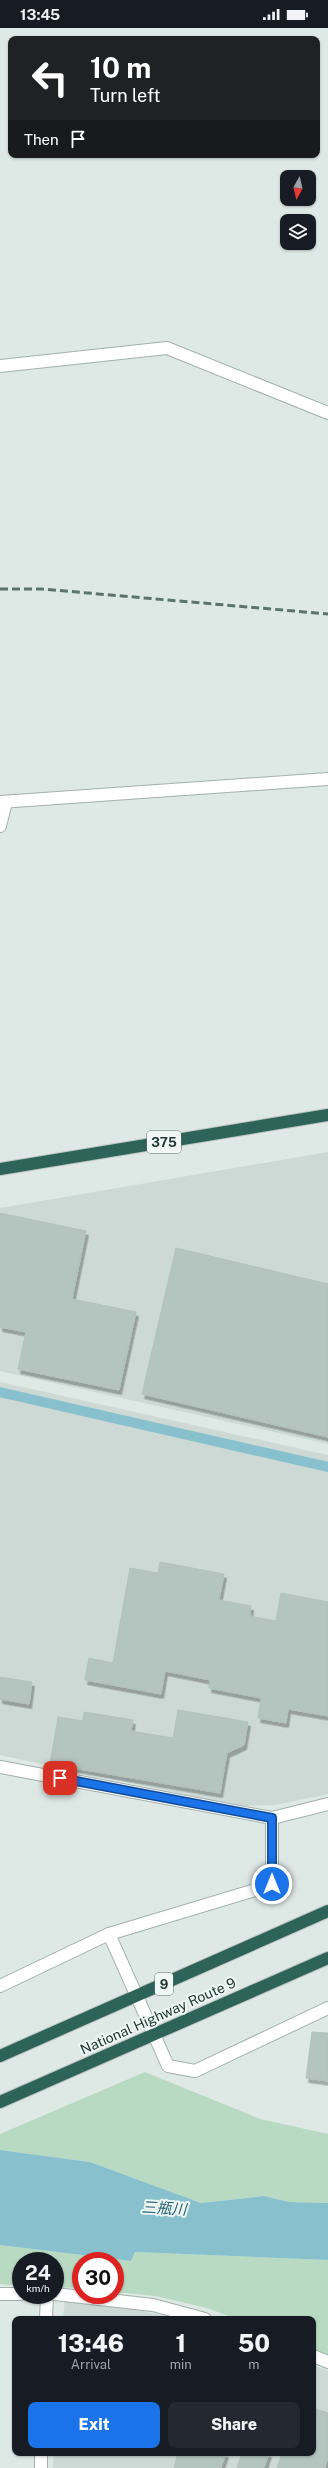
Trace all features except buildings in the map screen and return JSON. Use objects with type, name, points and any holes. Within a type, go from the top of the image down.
[{"type":"highway","name":"375","points":[[0,1169],[328,1115]]},
{"type":"highway","name":"National Highway Route 9","points":[[0,2056],[328,1911]]},
{"type":"highway","name":"National Highway Route 9","points":[[0,2102],[328,1958]]},
{"type":"street","points":[[0,366],[167,348],[328,413]]},
{"type":"street","points":[[0,826],[3,802],[328,779]]},
{"type":"street","points":[[0,1767],[272,1818],[328,1804]]},
{"type":"street","points":[[0,1986],[109,1934],[272,1884],[272,1818]]},
{"type":"street","points":[[109,1934],[168,2066],[195,2072],[328,2008]]},
{"type":"street","points":[[0,2294],[12,2294]]},
{"type":"street","points":[[64,2295],[153,2305],[194,2316]]},
{"type":"street","points":[[46,2316],[47,2304]]},
{"type":"street","points":[[316,2357],[328,2362]]},
{"type":"street","points":[[41,2456],[41,2468]]},
{"type":"shaded area","points":[[328,1152],[328,1444],[0,1371],[0,1208]]},
{"type":"shaded area","points":[[0,1382],[328,1455],[328,1794],[275,1805],[238,1806],[0,1755]]},
{"type":"shaded area","points":[[65,2299],[72,2300],[72,2304],[99,2304],[139,2310],[164,2316],[63,2316]]},
{"type":"shaded area","points":[[316,2366],[328,2371],[328,2468],[53,2468],[54,2456],[316,2456]]},
{"type":"green space","points":[[145,2072],[260,2119],[328,2134],[328,2203],[289,2202],[264,2196],[201,2203],[90,2162],[0,2150],[0,2134]]},
{"type":"green space","points":[[0,2245],[57,2252],[12,2252],[12,2285],[0,2284]]},
{"type":"green space","points":[[135,2252],[328,2260],[328,2355],[316,2350],[316,2316],[229,2316],[207,2308],[155,2296],[124,2293],[124,2260],[131,2261]]},
{"type":"green space","points":[[64,2253],[72,2254],[72,2288],[64,2287]]},
{"type":"water","name":"三瓶川","points":[[0,2150],[90,2162],[201,2203],[264,2196],[289,2202],[328,2203],[328,2260],[135,2252],[131,2261],[124,2260],[124,2252],[72,2252],[72,2254],[0,2245]]},
{"type":"waterway","points":[[0,1392],[328,1467]]},
{"type":"railway","points":[[0,589],[42,589],[328,614]]},
{"type":"route","points":[[60,1778],[272,1818],[272,1884]]}]
